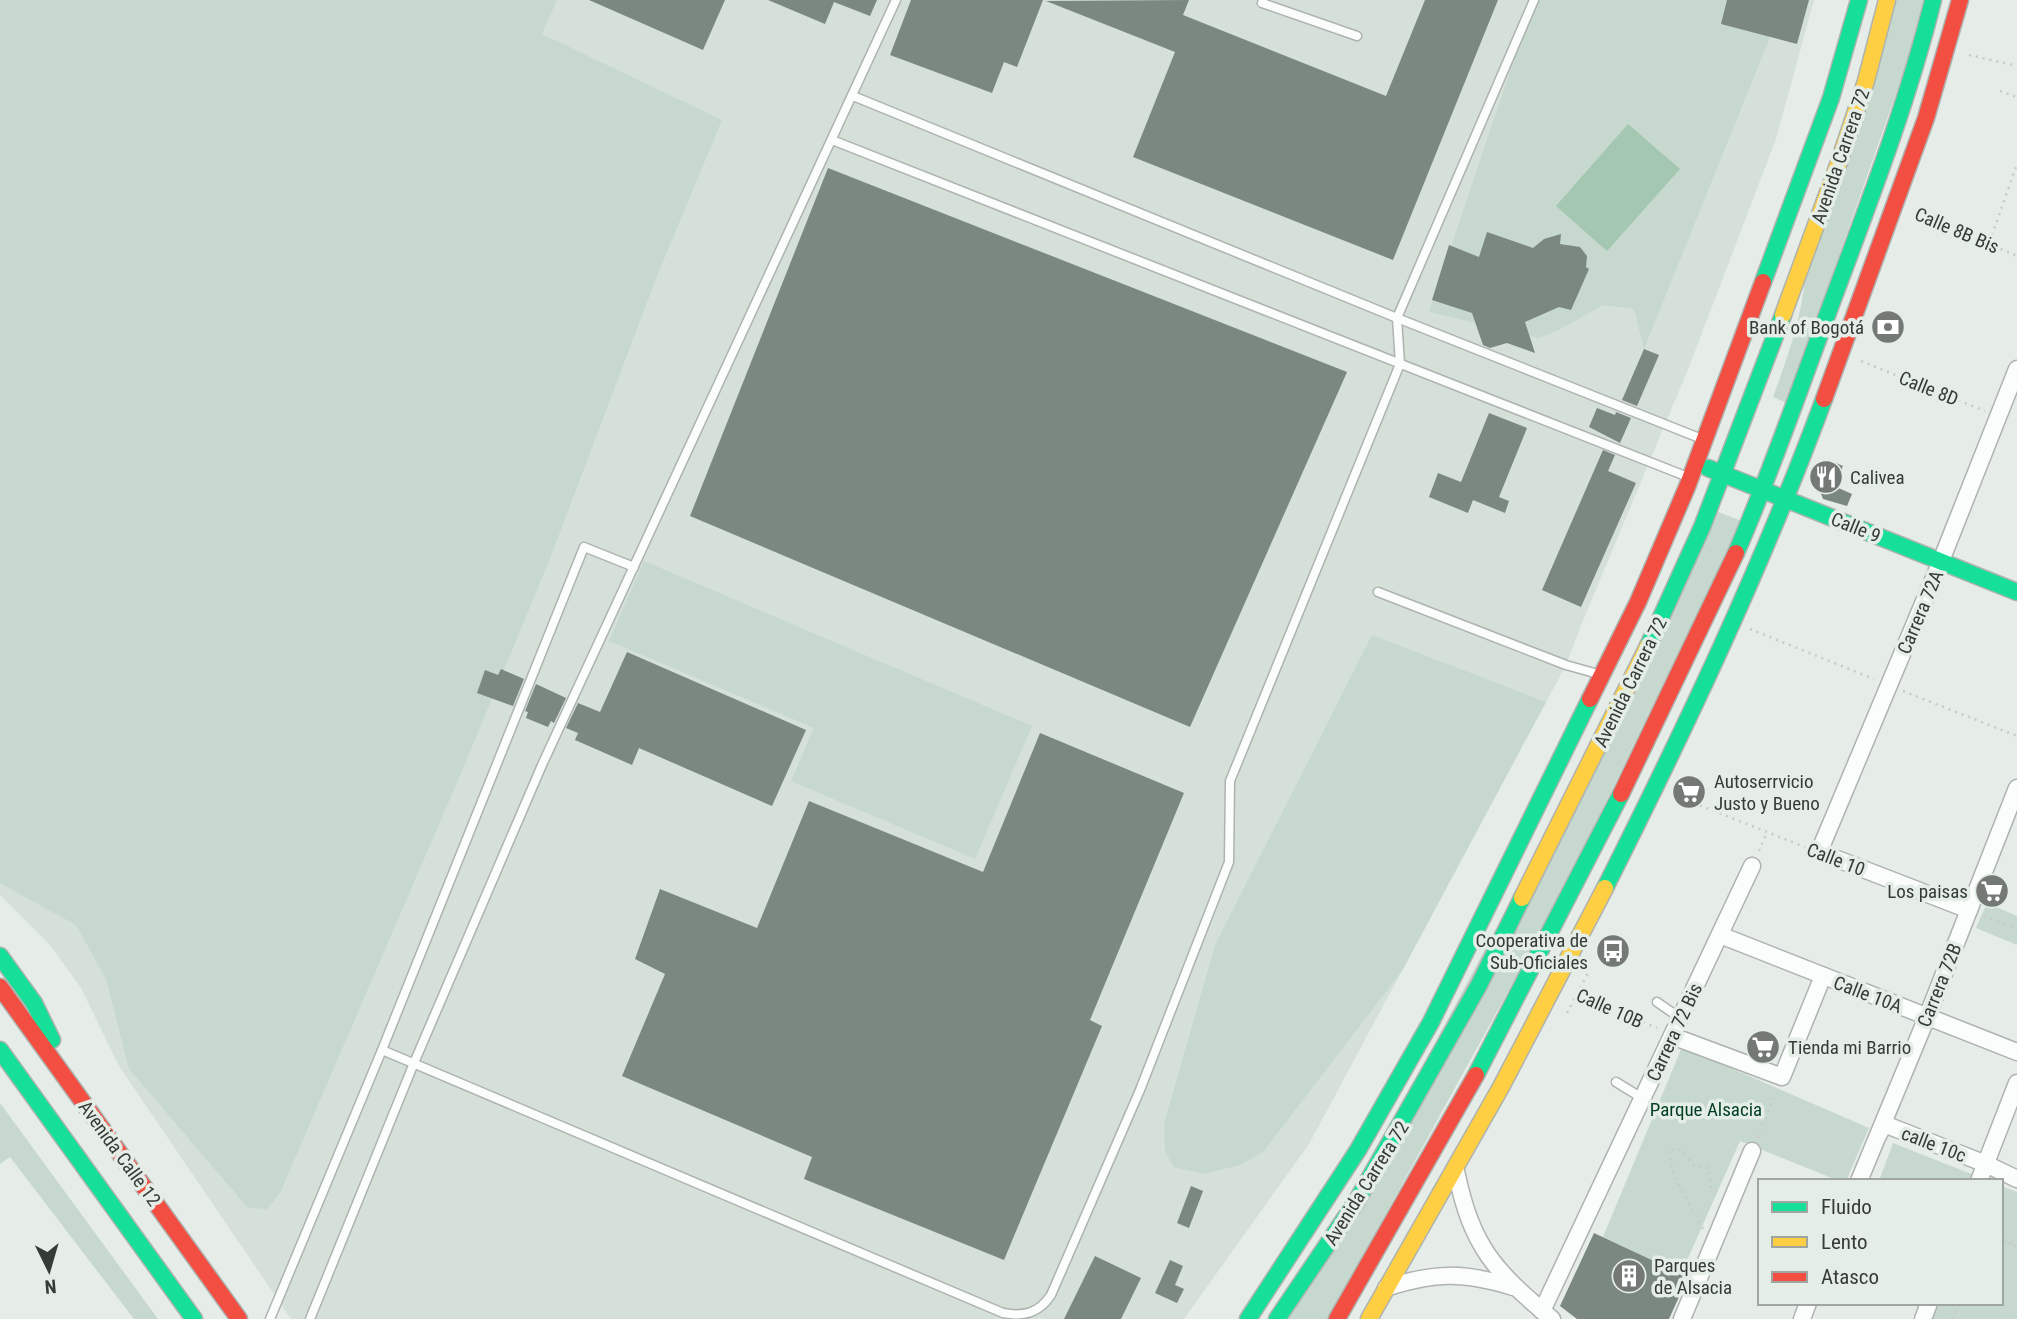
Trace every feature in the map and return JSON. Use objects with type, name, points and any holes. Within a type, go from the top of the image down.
[{"type":"main road","name":"Avenida Carrera 72","points":[[1248,1319],[1323,1207],[1388,1098],[1444,996],[1639,602],[1693,471],[1822,124],[1859,0]]},
{"type":"main road","name":"Avenida Carrera 72","points":[[1277,1319],[1356,1202],[1479,985],[1642,661],[1723,474],[1838,165],[1866,81],[1887,0]]},
{"type":"main road","points":[[1337,1319],[1474,1082],[1548,942],[1673,690],[1726,576],[1763,490],[1889,150],[1933,0]]},
{"type":"main road","points":[[1369,1319],[1455,1169],[1555,984],[1655,787],[1785,499],[1927,119],[1960,0]]},
{"type":"main road","name":"Calle 9","points":[[1693,471],[1723,474],[2017,592]]},
{"type":"main road","points":[[1548,942],[1592,911]]},
{"type":"main road","points":[[0,956],[34,1003],[83,1102]]},
{"type":"main road","name":"Avenida Calle 12","points":[[0,987],[239,1319]]},
{"type":"main road","name":"Avenida Calle 12","points":[[0,1050],[194,1319]]},
{"type":"main road","points":[[1385,1154],[1388,1098]]},
{"type":"street","name":"Carrera 72A","points":[[1819,852],[1941,561],[2017,369]]},
{"type":"street","name":"Carrera 72B","points":[[1884,1124],[2017,788]]},
{"type":"street","name":"Calle 10","points":[[1819,852],[1969,909]]},
{"type":"street","name":"Carrera 72 Bis","points":[[1547,1315],[1642,1098],[1752,866]]},
{"type":"street","name":"Calle 10A","points":[[1720,935],[2017,1052]]},
{"type":"street","points":[[1672,1036],[1782,1077],[1823,976]]},
{"type":"street","points":[[2017,1083],[1986,1164],[2017,1179]]},
{"type":"street","name":"calle 10c","points":[[1860,1179],[1884,1124],[1986,1164],[1980,1179]]},
{"type":"street","points":[[1682,1319],[1752,1151]]},
{"type":"street","points":[[1455,1169],[1462,1200],[1478,1241],[1498,1270],[1547,1315]]},
{"type":"street","points":[[1386,1288],[1452,1275],[1474,1276],[1515,1287]]},
{"type":"lane","points":[[310,1319],[414,1063],[542,765],[896,0]]},
{"type":"lane","points":[[1263,0],[1262,3],[1357,36]]},
{"type":"lane","points":[[382,1050],[1003,1313],[1016,1315],[1037,1310],[1051,1295],[1140,1090],[1229,862],[1230,782],[1400,364],[1397,318],[1534,0]]},
{"type":"lane","points":[[853,96],[1704,440]]},
{"type":"lane","points":[[832,140],[1400,364],[1693,471]]},
{"type":"lane","points":[[270,1319],[382,1050],[584,547],[634,567]]},
{"type":"lane","points":[[1378,592],[1566,665],[1604,676]]},
{"type":"lane","points":[[1657,1002],[1680,1018]]},
{"type":"lane","points":[[1616,1082],[1642,1098]]},
{"type":"path","points":[[1948,51],[2017,66]]},
{"type":"path","points":[[2000,91],[2017,97]]},
{"type":"path","points":[[1992,235],[2017,164]]},
{"type":"path","name":"Calle 8B Bis","points":[[1896,205],[2017,256]]},
{"type":"path","name":"Calle 8D","points":[[1840,353],[1998,416]]},
{"type":"path","name":"Calle 10","points":[[1655,787],[1819,852]]},
{"type":"path","points":[[1752,866],[1767,832]]},
{"type":"path","points":[[1969,909],[2017,929]]},
{"type":"path","name":"Calle 10B","points":[[1555,984],[1672,1036]]},
{"type":"path","points":[[1752,1151],[1782,1077]]},
{"type":"path","points":[[1713,1244],[1683,1194],[1674,1175],[1668,1150],[1682,1150],[1693,1165],[1709,1168],[1711,1188],[1731,1200]]},
{"type":"shaded area","points":[[0,0],[1814,0],[1776,139],[1689,367],[1566,665],[1309,1144],[1184,1319],[291,1319],[119,1066],[81,988],[50,945],[0,895]]},
{"type":"shaded area","points":[[1628,124],[1680,169],[1607,251],[1556,206]]},
{"type":"green space","points":[[0,0],[557,0],[542,34],[722,120],[657,276],[551,556],[462,771],[280,1193],[267,1209],[248,1208],[129,1069],[106,979],[76,925],[0,883]]},
{"type":"green space","points":[[1534,0],[1785,0],[1644,349],[1634,309],[1603,305],[1539,338],[1429,312]]},
{"type":"green space","points":[[1896,0],[1923,0],[1910,54],[1787,403],[1773,397],[1797,324],[1805,278]]},
{"type":"green space","points":[[1718,512],[1742,521],[1561,895],[1328,1319],[1288,1319]]},
{"type":"green space","points":[[644,561],[1032,726],[975,859],[791,781],[814,728],[609,641]]},
{"type":"green space","points":[[1372,635],[1546,702],[1402,971],[1263,1152],[1240,1165],[1204,1174],[1174,1167],[1165,1152],[1164,1124],[1215,945]]},
{"type":"green space","points":[[1987,903],[2017,916],[2017,945],[1976,928]]},
{"type":"green space","name":"Parque Alsacia","points":[[1682,1047],[1869,1128],[1847,1179],[1834,1179],[1740,1141],[1681,1274],[1603,1237]]},
{"type":"green space","points":[[0,1103],[158,1319],[134,1319],[10,1157],[0,1164]]},
{"type":"green space","points":[[1893,1143],[1984,1179],[1880,1179]]},
{"type":"green space","points":[[2003,1187],[2017,1192],[2017,1319],[1923,1319],[1928,1305],[2003,1305]]},
{"type":"building","points":[[589,0],[725,0],[703,50]]},
{"type":"building","points":[[768,0],[877,0],[870,16],[834,2],[825,24]]},
{"type":"building","points":[[911,0],[1043,0],[1017,67],[1004,62],[992,93],[890,55]]},
{"type":"building","points":[[1189,0],[1183,15],[1386,96],[1425,0],[1498,0],[1393,260],[1133,157],[1175,52],[1046,1]]},
{"type":"building","points":[[1727,0],[1809,0],[1797,44],[1721,24]]},
{"type":"building","points":[[828,168],[1347,372],[1190,727],[690,516]]},
{"type":"building","points":[[1487,232],[1533,248],[1544,239],[1561,234],[1560,244],[1580,247],[1587,256],[1586,267],[1589,269],[1571,310],[1559,307],[1525,322],[1535,353],[1507,343],[1490,348],[1483,345],[1472,313],[1432,300],[1449,245],[1479,257]]},
{"type":"building","points":[[1644,349],[1659,355],[1637,406],[1622,400]]},
{"type":"building","points":[[1597,408],[1631,418],[1620,443],[1589,427]]},
{"type":"building","points":[[1489,413],[1527,428],[1499,497],[1509,501],[1505,513],[1473,500],[1468,513],[1429,497],[1438,473],[1461,482]]},
{"type":"building","points":[[1603,450],[1615,455],[1608,471],[1636,483],[1581,607],[1542,590]]},
{"type":"building","points":[[1829,460],[1843,466],[1834,486],[1852,494],[1847,506],[1823,499],[1816,480],[1820,481]]},
{"type":"building","points":[[627,652],[806,730],[772,806],[639,748],[632,765],[575,740],[578,733],[566,728],[578,703],[600,712]]},
{"type":"building","points":[[501,669],[524,679],[513,706],[477,693],[485,670],[498,675]]},
{"type":"building","points":[[536,684],[566,698],[554,723],[551,721],[548,727],[526,718],[528,712],[525,711]]},
{"type":"building","points":[[1040,733],[1184,793],[1090,1020],[1102,1026],[1004,1260],[804,1179],[812,1157],[622,1076],[665,974],[635,959],[660,889],[757,928],[809,801],[983,872]]},
{"type":"building","points":[[1191,1186],[1203,1191],[1189,1228],[1177,1223]]},
{"type":"building","name":"Parques de Alsacia","points":[[1594,1233],[1688,1277],[1669,1319],[1577,1319],[1560,1306]]},
{"type":"building","points":[[1095,1256],[1141,1278],[1121,1319],[1064,1319]]},
{"type":"building","points":[[1170,1260],[1183,1266],[1175,1285],[1184,1289],[1177,1303],[1155,1293]]},
{"type":"traffic: fast","points":[[1763,282],[1831,98],[1859,0]]},
{"type":"traffic: fast","points":[[1736,553],[1759,498],[1882,166],[1933,0]]},
{"type":"traffic: fast","points":[[1648,646],[1702,527],[1783,315]]},
{"type":"traffic: fast","points":[[1605,888],[1749,586],[1824,399]]},
{"type":"traffic: fast","points":[[1708,468],[2017,592]]},
{"type":"traffic: fast","points":[[1248,1319],[1358,1150],[1431,1022],[1590,699]]},
{"type":"traffic: fast","points":[[1476,1075],[1621,794]]},
{"type":"traffic: fast","points":[[1277,1319],[1356,1202],[1479,985],[1522,898]]},
{"type":"traffic: fast","points":[[0,956],[34,1003],[52,1040]]},
{"type":"traffic: fast","points":[[0,1050],[194,1319]]},
{"type":"traffic: slow","points":[[1783,315],[1866,81],[1887,0]]},
{"type":"traffic: slow","points":[[1522,898],[1648,646]]},
{"type":"traffic: slow","points":[[1369,1319],[1501,1087],[1605,888]]},
{"type":"traffic: jam","points":[[1824,399],[1926,118],[1960,0]]},
{"type":"traffic: jam","points":[[1590,699],[1638,602],[1687,487],[1763,282]]},
{"type":"traffic: jam","points":[[1621,794],[1736,553]]},
{"type":"traffic: jam","points":[[0,987],[239,1319]]},
{"type":"traffic: jam","points":[[1337,1319],[1476,1075]]},
{"type":"place","name":"Bank of Bogotá","points":[[1888,327]]},
{"type":"place","name":"Calivea","points":[[1826,477]]},
{"type":"place","name":"Autoserrvicio Justo y Bueno","points":[[1689,792]]},
{"type":"place","name":"Los paisas","points":[[1992,891]]},
{"type":"place","name":"Cooperativa de Sub-Oficiales","points":[[1613,951]]},
{"type":"place","name":"Tienda mi Barrio","points":[[1763,1047]]},
{"type":"place","name":"Parques de Alsacia","points":[[1629,1276]]}]
